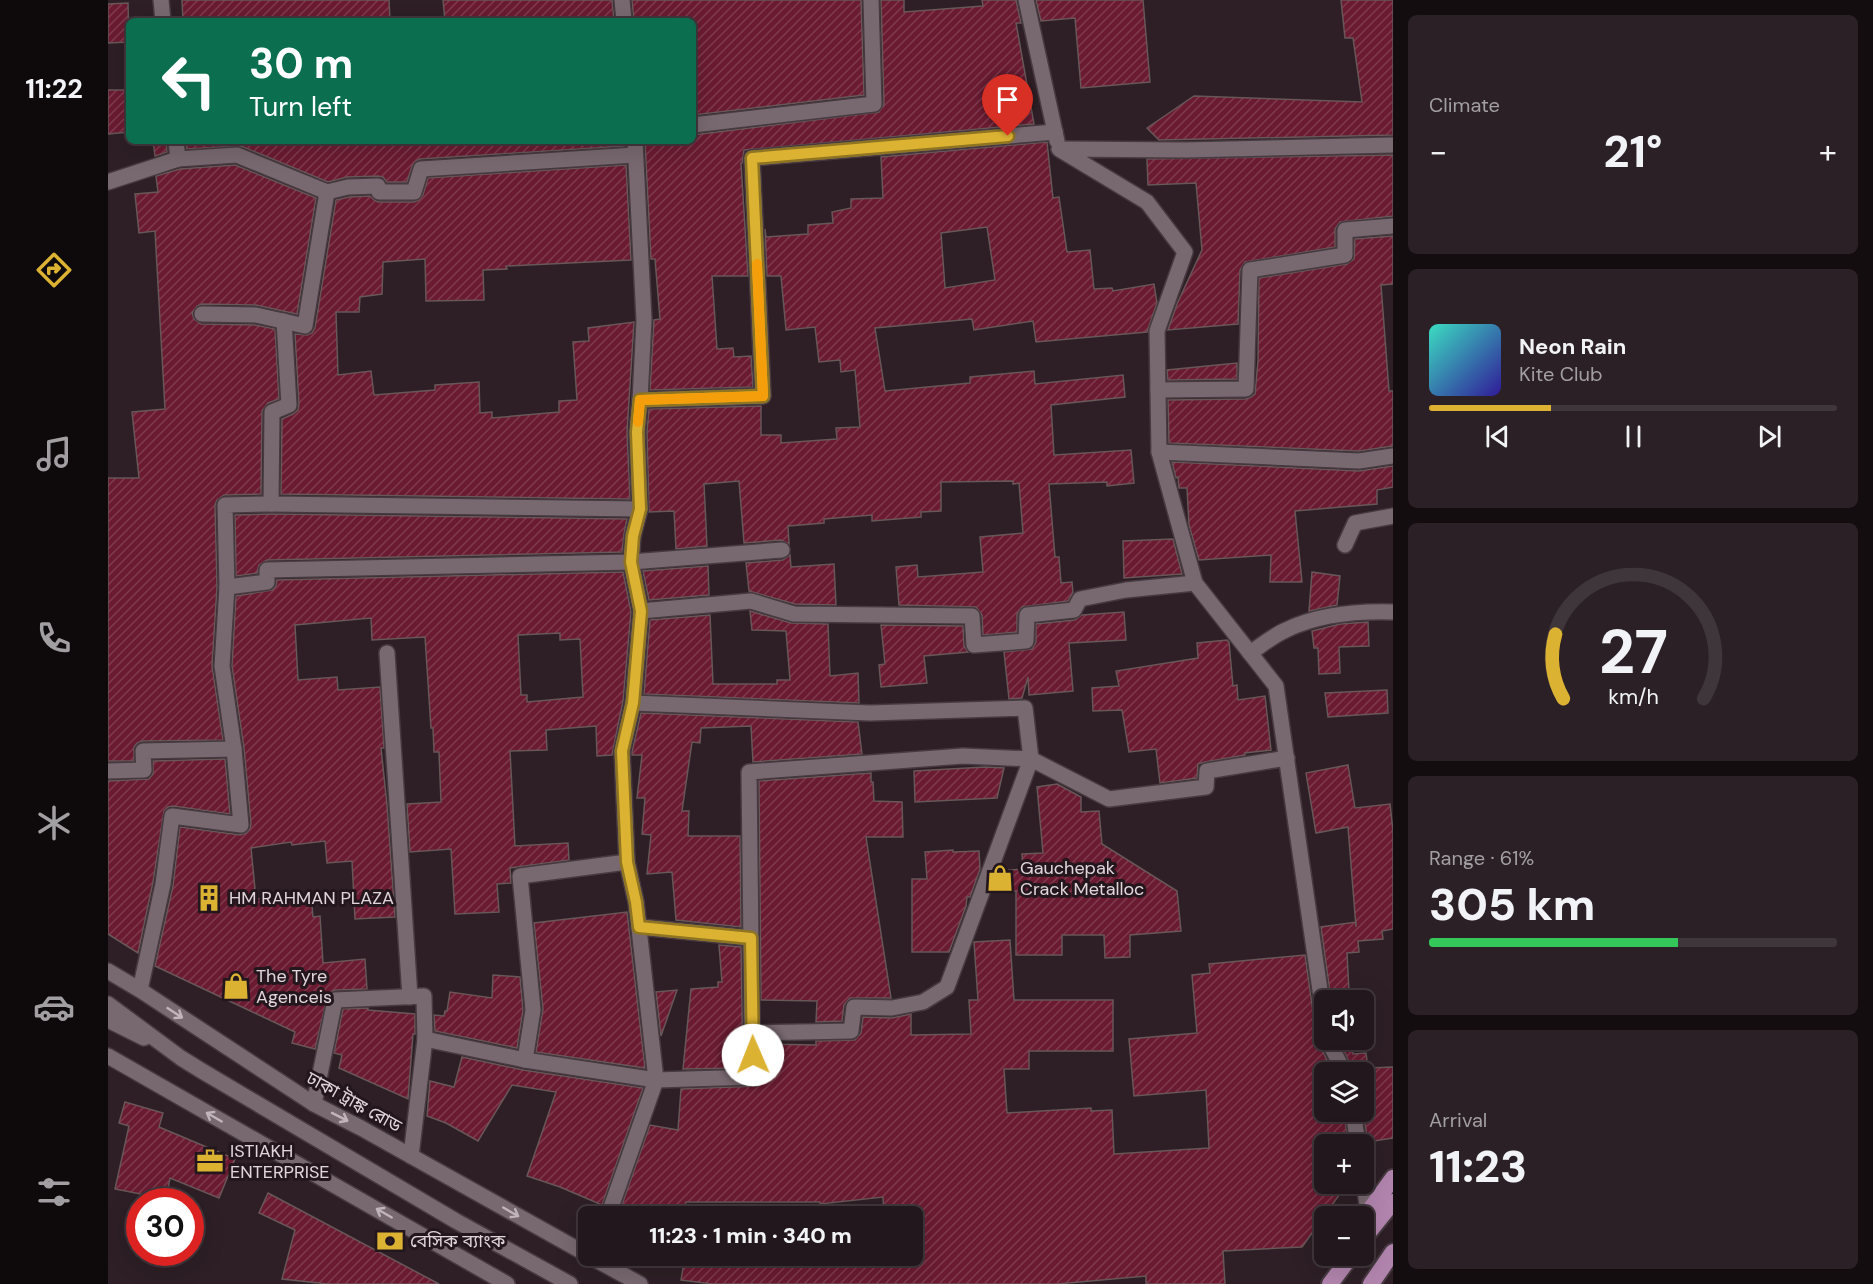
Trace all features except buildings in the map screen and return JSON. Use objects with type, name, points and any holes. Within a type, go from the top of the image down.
[{"type":"highway","points":[[1373,1206],[1393,1178]]},
{"type":"highway","points":[[1374,1226],[1393,1202]]},
{"type":"highway","points":[[1371,1284],[1393,1252]]},
{"type":"highway","points":[[1320,1284],[1332,1266]]},
{"type":"highway","points":[[1330,1284],[1344,1266]]},
{"type":"highway","points":[[1377,1284],[1393,1267]]},
{"type":"street","points":[[161,0],[163,18]]},
{"type":"street","points":[[622,0],[624,18]]},
{"type":"street","points":[[696,125],[874,104],[871,0]]},
{"type":"street","points":[[1026,0],[1059,150],[1147,202],[1185,252],[1156,331],[1160,452],[1195,583],[1276,686],[1320,990]]},
{"type":"street","points":[[640,400],[763,396],[752,158],[1055,132]]},
{"type":"street","points":[[176,144],[178,159]]},
{"type":"street","points":[[1059,150],[1393,146]]},
{"type":"street","points":[[108,182],[178,159],[237,154],[327,192],[348,187],[378,186],[379,192],[414,192],[421,169],[635,148],[644,320],[637,432],[640,509],[633,536],[631,562],[641,611],[633,703],[622,751],[627,862],[636,902],[656,1080],[612,1206]]},
{"type":"street","points":[[202,314],[256,315],[305,326],[327,192]]},
{"type":"street","points":[[1158,390],[1246,389],[1250,270],[1345,255],[1345,230],[1393,226]]},
{"type":"street","points":[[271,504],[272,412],[289,405],[284,321]]},
{"type":"street","points":[[1160,452],[1359,461],[1393,456]]},
{"type":"street","points":[[140,990],[163,884],[172,816],[241,825],[234,749],[222,666],[227,587],[225,505],[640,509]]},
{"type":"street","points":[[1345,545],[1355,523],[1393,516]]},
{"type":"street","points":[[227,587],[267,582],[267,570],[631,562],[782,550]]},
{"type":"street","points":[[641,611],[751,602],[794,614],[972,616],[974,645],[1026,641],[1027,615],[1074,610],[1080,599],[1126,590],[1195,583]]},
{"type":"street","points":[[1250,653],[1285,630],[1324,617],[1366,611],[1393,612]]},
{"type":"street","points":[[387,653],[410,997]]},
{"type":"street","points":[[633,703],[870,713],[1025,708],[1031,759],[947,987],[923,1002],[892,1008],[854,1007],[851,1031],[752,1033]]},
{"type":"street","points":[[108,771],[144,770],[143,751],[234,749]]},
{"type":"street","points":[[425,1039],[525,1060],[656,1080],[753,1077],[750,772],[963,756],[1031,759],[1109,799],[1206,787],[1207,771],[1287,758]]},
{"type":"street","points":[[525,1060],[533,1010],[520,876],[627,862]]},
{"type":"street","points":[[639,927],[751,938]]},
{"type":"street","name":"ঢাকা ট্রাঙ্ক রোড","points":[[108,971],[314,1104],[578,1249]]},
{"type":"street","points":[[314,1104],[335,1000],[424,996],[425,1039],[411,1156]]},
{"type":"street","points":[[108,1004],[181,1058]]},
{"type":"street","points":[[108,1020],[181,1058],[456,1221],[570,1284]]},
{"type":"street","points":[[108,1056],[507,1284]]},
{"type":"street","name":"ঢাকা ট্রাঙ্ক রোড","points":[[608,1266],[640,1284]]},
{"type":"slow traffic","points":[[638,422],[640,400],[763,396],[757,264]]},
{"type":"place","name":"Gauchepak Crack Metalloc","points":[[1000,878]]},
{"type":"place","name":"HM RAHMAN PLAZA","points":[[209,898]]},
{"type":"place","name":"The Tyre Agenceis","points":[[236,986]]},
{"type":"place","name":"ISTIAKH ENTERPRISE","points":[[210,1161]]},
{"type":"place","name":"বেসিক ব্যাংক","points":[[390,1241]]},
{"type":"route","points":[[753,1055],[751,938],[639,927],[627,862],[622,751],[633,703],[641,611],[631,562],[633,536],[640,509],[637,432],[640,400],[763,396],[752,158],[1008,136]]}]
